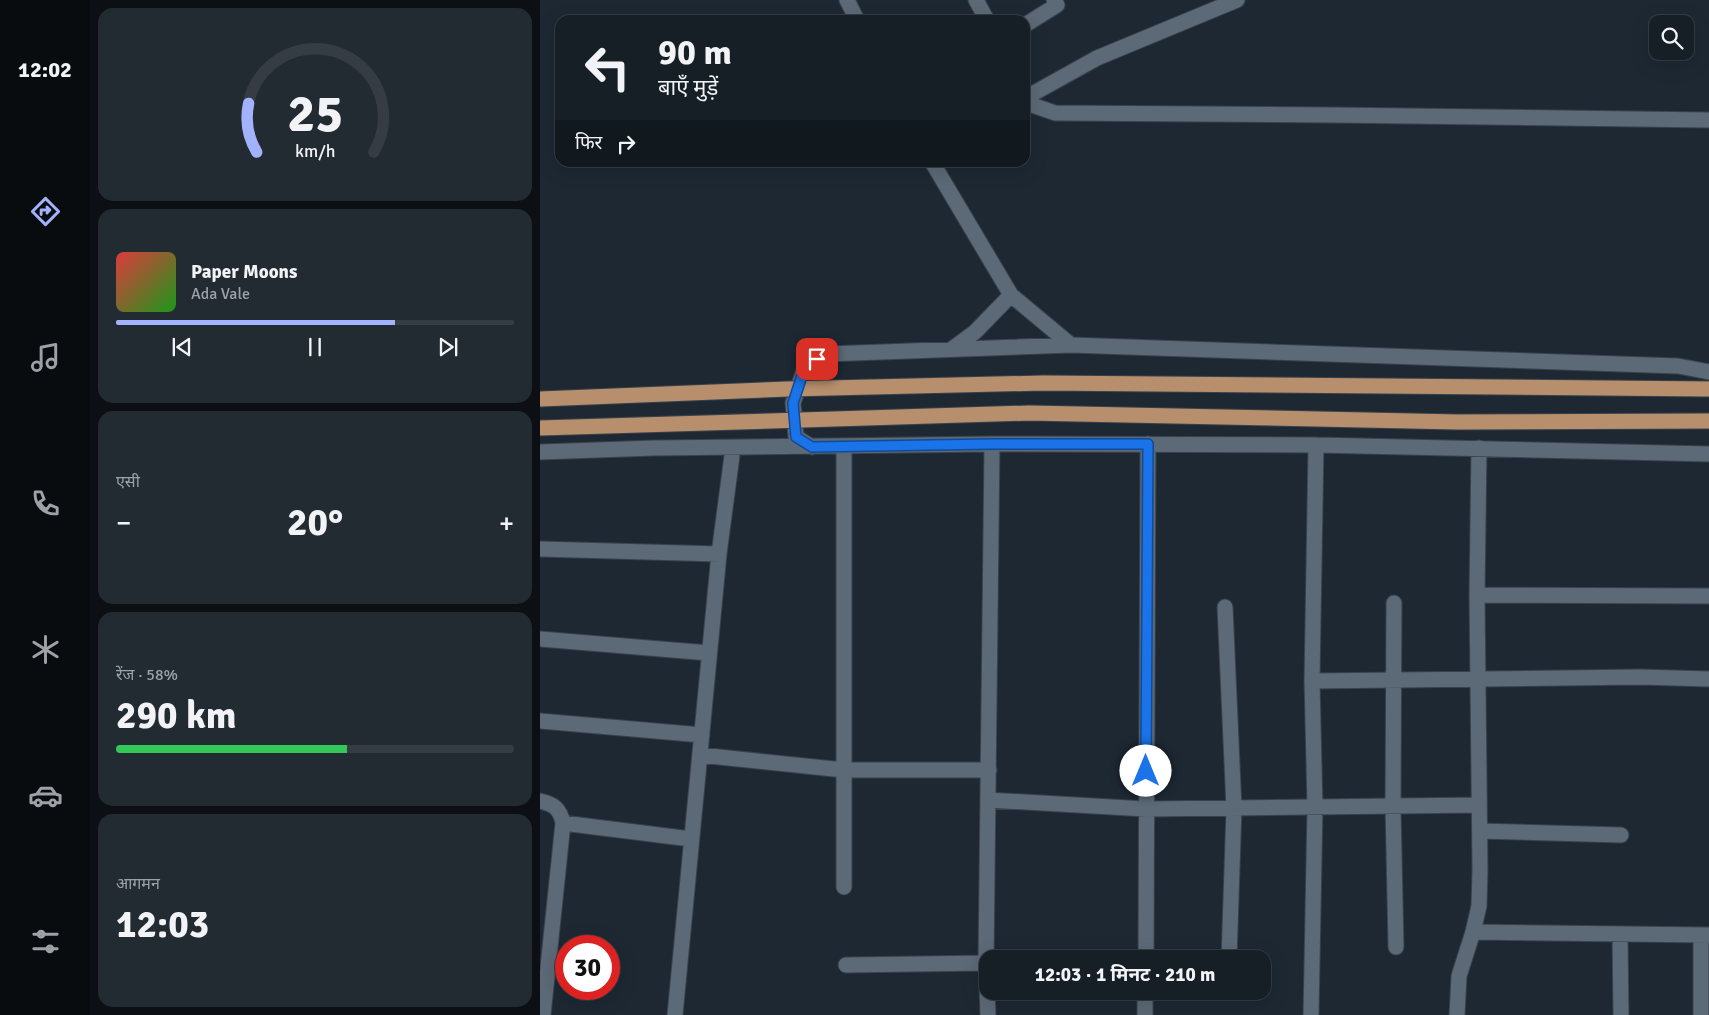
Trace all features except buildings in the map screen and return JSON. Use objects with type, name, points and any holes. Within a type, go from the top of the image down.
[{"type":"main road","points":[[540,399],[788,389],[1042,383],[1709,389]]},
{"type":"main road","points":[[540,428],[1029,413],[1458,422],[1709,421]]},
{"type":"street","points":[[847,0],[854,15]]},
{"type":"street","points":[[976,0],[985,15]]},
{"type":"street","points":[[1030,95],[1097,58],[1237,0]]},
{"type":"street","points":[[1030,22],[1060,2]]},
{"type":"street","points":[[1030,102],[1034,106],[1055,113],[1332,114],[1709,120]]},
{"type":"street","points":[[935,167],[1011,295],[1071,345]]},
{"type":"street","points":[[952,349],[975,332],[1011,295]]},
{"type":"street","points":[[812,447],[796,437],[793,403],[806,364],[827,354],[1071,345],[1678,366],[1709,372]]},
{"type":"street","points":[[986,950],[992,444]]},
{"type":"street","points":[[1146,950],[1148,444]]},
{"type":"street","points":[[540,452],[654,448],[1148,444],[1316,445],[1709,454]]},
{"type":"street","points":[[1311,1015],[1315,807],[1312,680],[1316,445]]},
{"type":"street","points":[[844,446],[844,887]]},
{"type":"street","points":[[675,1015],[719,554],[733,448]]},
{"type":"street","points":[[1457,1015],[1459,976],[1479,906],[1479,448]]},
{"type":"street","points":[[540,549],[719,554]]},
{"type":"street","points":[[1478,595],[1709,596]]},
{"type":"street","points":[[1394,603],[1393,806],[1396,947]]},
{"type":"street","points":[[1225,607],[1234,808],[1230,950]]},
{"type":"street","points":[[540,639],[709,654]]},
{"type":"street","points":[[1312,680],[1640,677],[1709,679]]},
{"type":"street","points":[[540,720],[702,735]]},
{"type":"street","points":[[700,755],[844,770],[989,770]]},
{"type":"street","points":[[988,800],[1146,809],[1479,805]]},
{"type":"street","points":[[540,801],[557,807],[562,814],[563,823],[543,1015]]},
{"type":"street","points":[[563,823],[692,839]]},
{"type":"street","points":[[1480,831],[1621,834]]},
{"type":"street","points":[[1473,932],[1705,935],[1701,1015]]},
{"type":"street","points":[[1620,934],[1621,1015]]},
{"type":"street","points":[[846,965],[979,963]]},
{"type":"street","points":[[987,1000],[988,1015]]},
{"type":"street","points":[[1145,1015],[1146,1000]]},
{"type":"route","points":[[817,359],[806,364],[793,403],[796,437],[812,447],[1148,444],[1146,771]]}]
